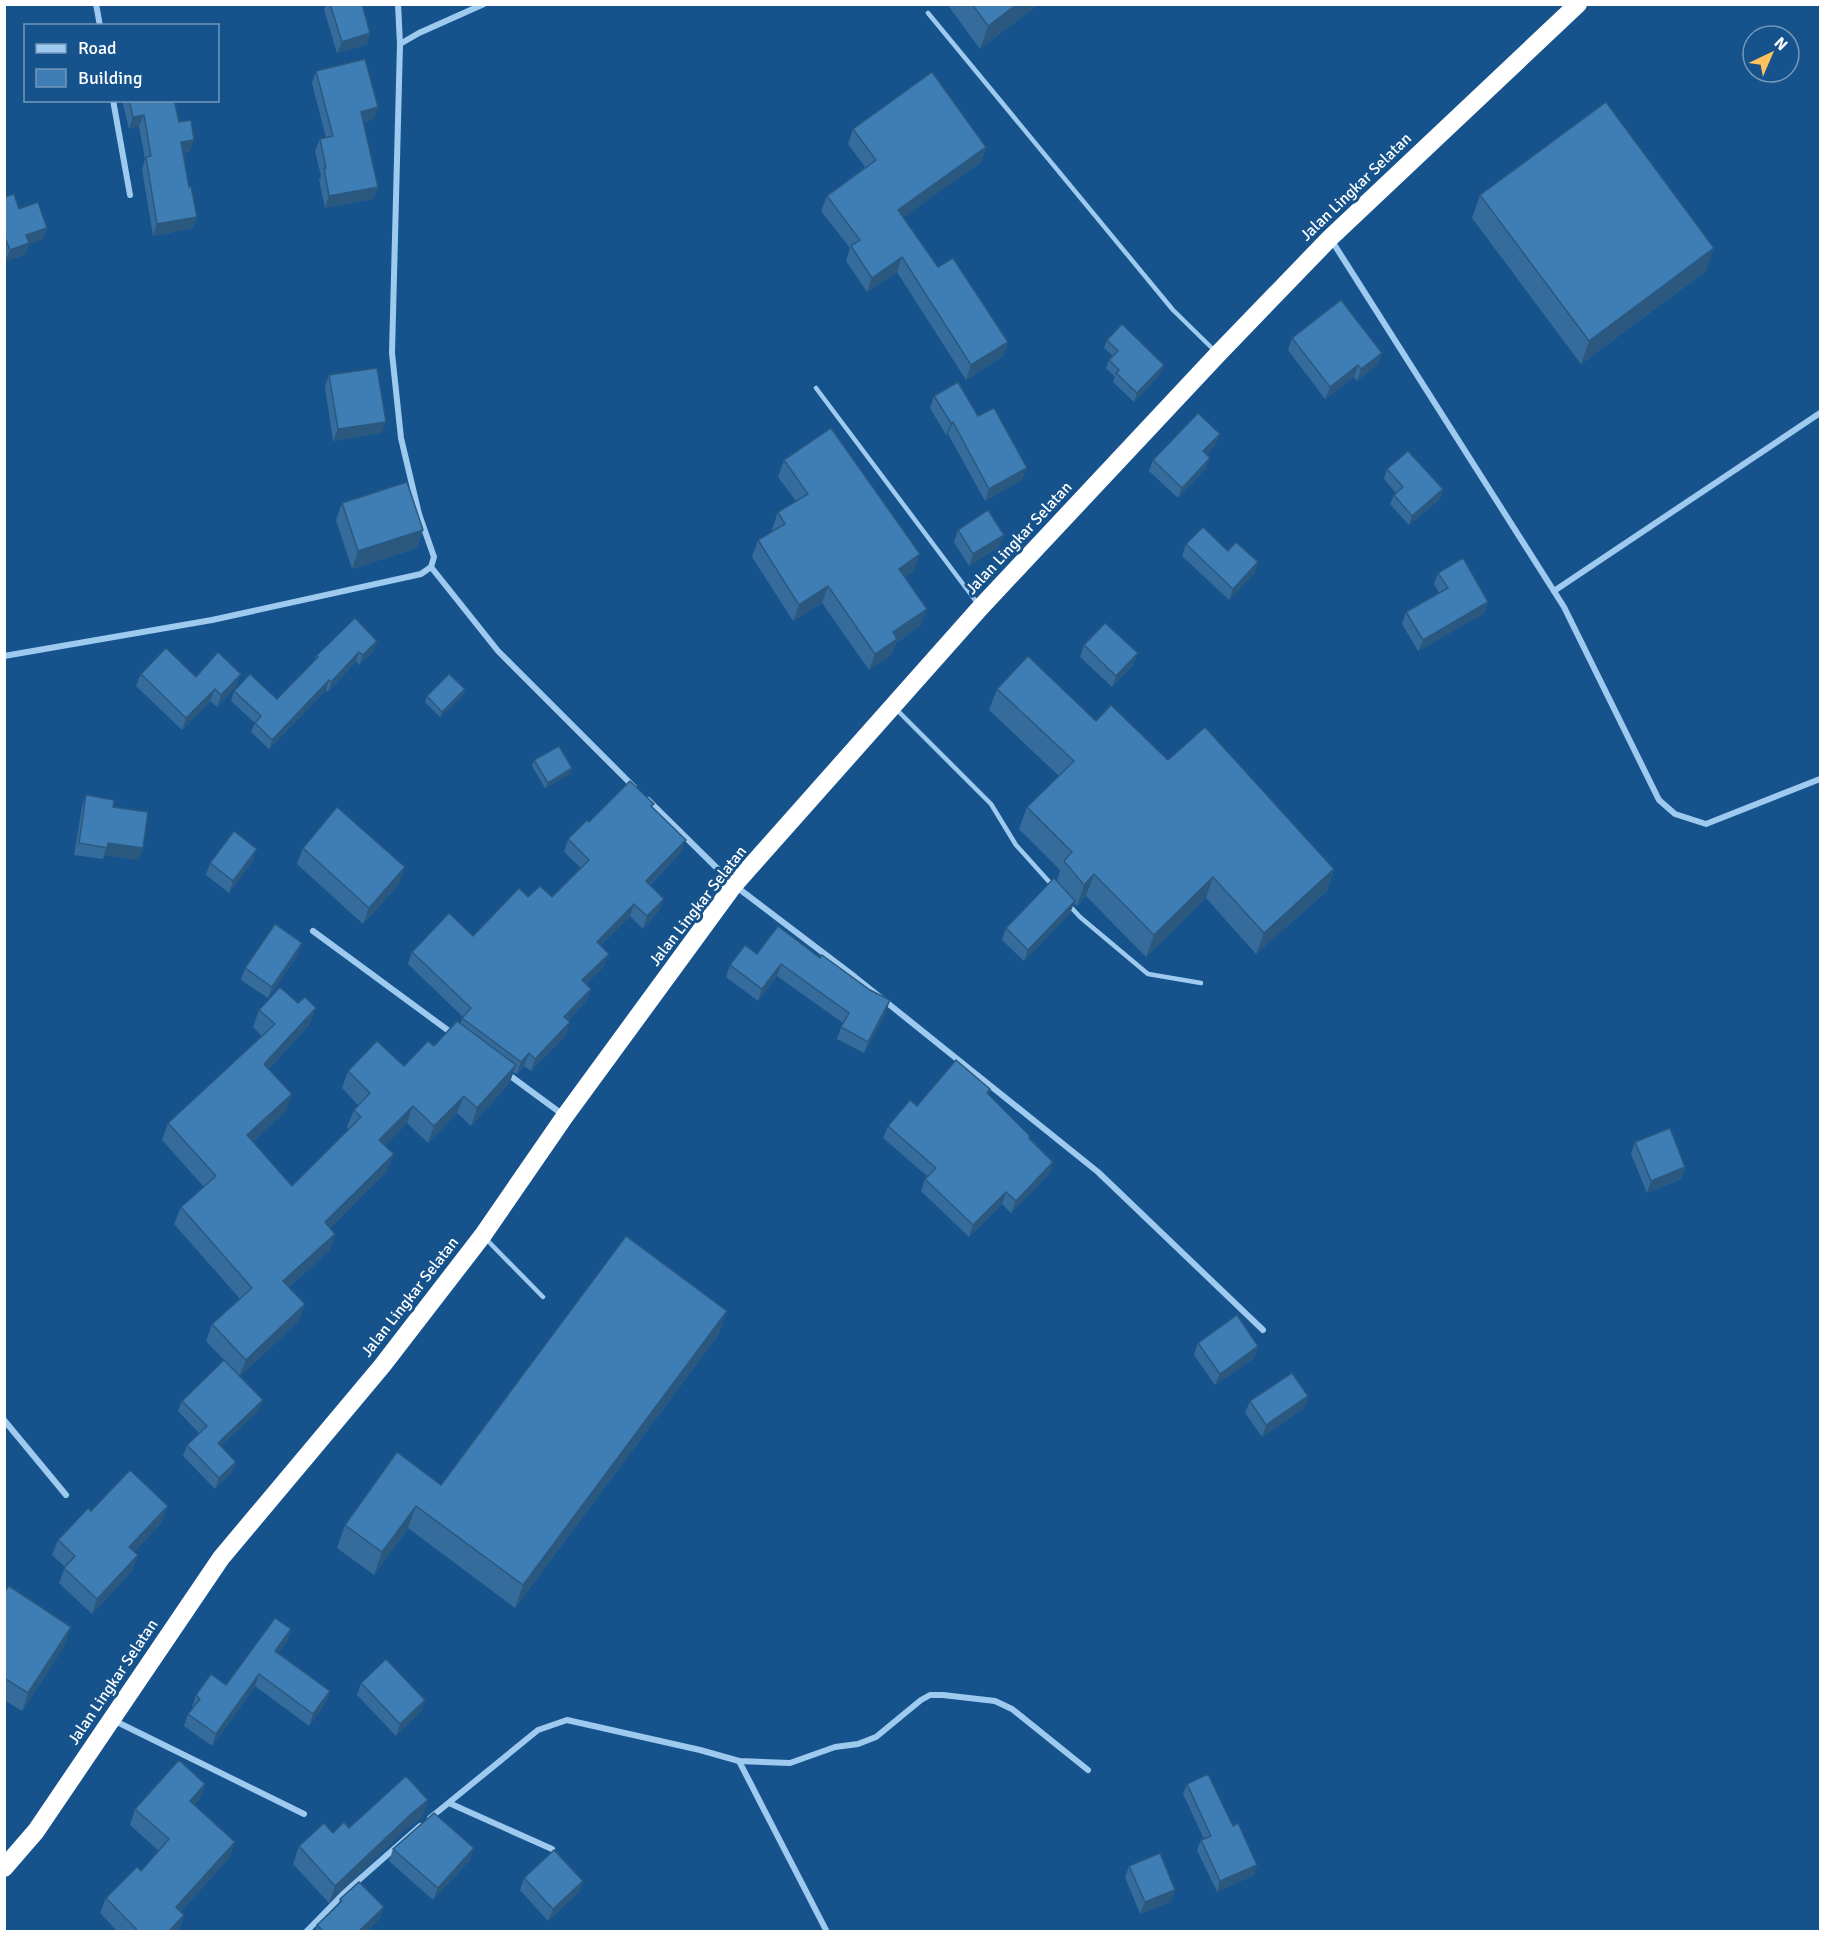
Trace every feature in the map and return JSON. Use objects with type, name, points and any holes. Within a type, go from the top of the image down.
[{"type":"highway","name":"Jalan Lingkar Selatan","points":[[4,1868],[36,1831],[221,1558],[382,1366],[483,1235],[565,1116],[734,885],[980,608],[1218,354],[1330,238],[1578,4]]},
{"type":"street","points":[[96,4],[100,24]]},
{"type":"street","points":[[4,656],[212,620],[420,574],[431,567],[434,556],[419,514],[400,438],[392,353],[400,44],[398,4]]},
{"type":"street","points":[[400,44],[484,4]]},
{"type":"street","points":[[113,102],[130,195]]},
{"type":"street","points":[[1330,238],[1564,607],[1659,800],[1675,814],[1706,824],[1821,779]]},
{"type":"street","points":[[1554,591],[1821,413]]},
{"type":"street","points":[[431,567],[498,651],[734,885],[855,977],[1098,1172],[1263,1330]]},
{"type":"street","points":[[313,931],[462,1041]]},
{"type":"street","points":[[500,1068],[565,1116]]},
{"type":"street","points":[[4,1420],[66,1496]]},
{"type":"street","points":[[306,1932],[408,1835],[538,1730],[567,1720],[739,1761],[790,1763],[835,1747],[858,1744],[876,1737],[921,1700],[930,1695],[944,1695],[995,1701],[1012,1708],[1088,1770]]},
{"type":"street","points":[[111,1720],[304,1814]]},
{"type":"street","points":[[739,1761],[826,1932]]},
{"type":"street","points":[[449,1803],[552,1849]]},
{"type":"lane","points":[[928,13],[1173,310],[1218,354]]},
{"type":"lane","points":[[816,388],[980,608]]},
{"type":"lane","points":[[893,706],[991,804],[1016,845],[1059,893]]},
{"type":"lane","points":[[1066,901],[1080,917],[1148,974],[1201,983]]},
{"type":"lane","points":[[483,1235],[543,1297]]},
{"type":"building","points":[[330,4],[362,4],[370,33],[342,42]]},
{"type":"building","points":[[972,4],[1017,4],[988,26]]},
{"type":"building","points":[[365,59],[378,107],[361,112],[378,187],[329,196],[320,139],[333,136],[316,71]]},
{"type":"building","points":[[932,72],[986,147],[898,210],[938,267],[953,258],[1008,342],[971,365],[902,257],[872,278],[851,246],[860,240],[827,196],[876,160],[853,129]]},
{"type":"building","points":[[129,102],[174,102],[179,122],[191,120],[194,140],[181,142],[197,217],[157,224],[146,157],[151,156],[144,115],[133,117]]},
{"type":"building","points":[[1606,102],[1714,248],[1589,341],[1480,195]]},
{"type":"building","points":[[14,194],[19,209],[38,202],[47,228],[26,235],[29,243],[10,250],[4,235],[4,197]]},
{"type":"building","points":[[1341,300],[1382,353],[1361,369],[1358,365],[1330,387],[1292,338]]},
{"type":"building","points":[[1122,324],[1164,365],[1137,393],[1116,373],[1119,370],[1109,360],[1118,351],[1107,340]]},
{"type":"building","points":[[377,368],[386,422],[338,429],[329,375]]},
{"type":"building","points":[[958,382],[978,416],[994,408],[1027,468],[989,489],[953,422],[951,423],[934,396]]},
{"type":"building","points":[[1198,413],[1220,434],[1203,451],[1210,458],[1182,488],[1153,460]]},
{"type":"building","points":[[831,428],[920,554],[899,569],[927,609],[893,632],[897,639],[875,654],[828,586],[799,605],[758,540],[785,524],[778,512],[808,494],[784,460]]},
{"type":"building","points":[[1408,451],[1443,489],[1412,516],[1394,495],[1403,487],[1387,469]]},
{"type":"building","points":[[407,482],[423,530],[358,551],[342,503]]},
{"type":"building","points":[[988,510],[1004,535],[973,554],[958,530]]},
{"type":"building","points":[[1203,527],[1228,551],[1236,542],[1258,562],[1233,589],[1186,544]]},
{"type":"building","points":[[1463,558],[1488,602],[1423,640],[1406,612],[1448,588],[1438,573]]},
{"type":"building","points":[[355,618],[377,641],[363,655],[359,652],[331,682],[329,680],[272,740],[255,723],[261,716],[234,691],[250,674],[277,699]]},
{"type":"building","points":[[1105,623],[1138,653],[1116,676],[1084,645]]},
{"type":"building","points":[[166,648],[196,677],[218,652],[241,674],[221,695],[215,689],[186,718],[141,674]]},
{"type":"building","points":[[1028,656],[1096,721],[1111,705],[1168,760],[1205,727],[1334,869],[1264,933],[1213,877],[1154,935],[1094,874],[1084,885],[1064,861],[1072,852],[1027,807],[1074,761],[997,689]]},
{"type":"building","points":[[449,674],[465,689],[442,712],[427,696]]},
{"type":"building","points":[[559,746],[572,768],[548,783],[534,760]]},
{"type":"building","points":[[630,781],[654,804],[651,806],[686,840],[646,881],[664,899],[647,916],[634,904],[597,942],[609,954],[582,980],[591,989],[564,1017],[570,1022],[535,1059],[529,1053],[521,1062],[462,1018],[471,1008],[412,952],[449,913],[473,936],[519,888],[528,897],[540,886],[552,897],[589,860],[568,839],[587,820],[589,822]]},
{"type":"building","points":[[86,795],[114,800],[113,807],[148,812],[143,848],[108,843],[107,848],[79,843]]},
{"type":"building","points":[[337,807],[405,867],[369,908],[303,848]]},
{"type":"building","points":[[234,831],[257,849],[233,881],[210,863]]},
{"type":"building","points":[[1054,878],[1075,901],[1028,950],[1006,928]]},
{"type":"building","points":[[275,924],[302,943],[272,987],[245,968]]},
{"type":"building","points":[[778,926],[820,958],[822,955],[870,990],[890,1000],[868,1042],[841,1027],[849,1013],[781,964],[762,989],[730,965],[745,945],[757,954]]},
{"type":"building","points":[[280,987],[298,1003],[305,997],[316,1008],[264,1064],[292,1094],[247,1135],[292,1186],[361,1117],[354,1110],[370,1093],[348,1071],[377,1041],[404,1066],[428,1041],[434,1046],[457,1021],[516,1065],[477,1108],[464,1096],[434,1126],[413,1106],[379,1140],[394,1154],[325,1222],[335,1234],[283,1281],[305,1304],[246,1360],[212,1324],[252,1288],[181,1207],[216,1176],[168,1123],[275,1024],[259,1010]]},
{"type":"building","points":[[956,1060],[990,1089],[987,1093],[1053,1162],[1016,1201],[1006,1192],[973,1225],[925,1179],[936,1168],[888,1126],[910,1100],[917,1106]]},
{"type":"building","points":[[1670,1128],[1685,1167],[1651,1181],[1635,1142]]},
{"type":"building","points":[[626,1236],[727,1311],[523,1585],[416,1506],[382,1552],[345,1525],[397,1452],[441,1485]]},
{"type":"building","points":[[1237,1315],[1258,1346],[1220,1374],[1198,1343]]},
{"type":"building","points":[[224,1360],[263,1400],[218,1443],[236,1462],[219,1478],[187,1445],[207,1426],[182,1401]]},
{"type":"building","points":[[1292,1373],[1308,1396],[1266,1425],[1250,1401]]},
{"type":"building","points":[[130,1470],[168,1506],[129,1547],[138,1555],[97,1599],[64,1568],[75,1556],[58,1540],[88,1508],[91,1511]]},
{"type":"building","points":[[9,1586],[71,1627],[28,1693],[4,1678],[4,1592]]},
{"type":"building","points":[[275,1618],[291,1629],[275,1651],[330,1691],[313,1714],[259,1674],[216,1734],[188,1714],[200,1699],[196,1695],[211,1674],[226,1685]]},
{"type":"building","points":[[386,1659],[425,1700],[400,1724],[361,1683]]},
{"type":"building","points":[[179,1760],[205,1784],[190,1801],[235,1842],[176,1907],[184,1915],[168,1932],[139,1932],[106,1898],[137,1867],[141,1871],[169,1839],[135,1809]]},
{"type":"building","points":[[1208,1774],[1233,1826],[1238,1823],[1257,1865],[1220,1881],[1201,1840],[1211,1836],[1187,1784]]},
{"type":"building","points":[[406,1776],[428,1800],[335,1886],[299,1846],[324,1823],[333,1833],[344,1822],[349,1828]]},
{"type":"building","points":[[434,1813],[474,1848],[438,1888],[393,1849]]},
{"type":"building","points":[[554,1850],[583,1881],[553,1909],[524,1878]]},
{"type":"building","points":[[1160,1853],[1175,1890],[1145,1902],[1129,1866]]},
{"type":"building","points":[[359,1882],[384,1907],[358,1932],[322,1932],[317,1925]]}]
